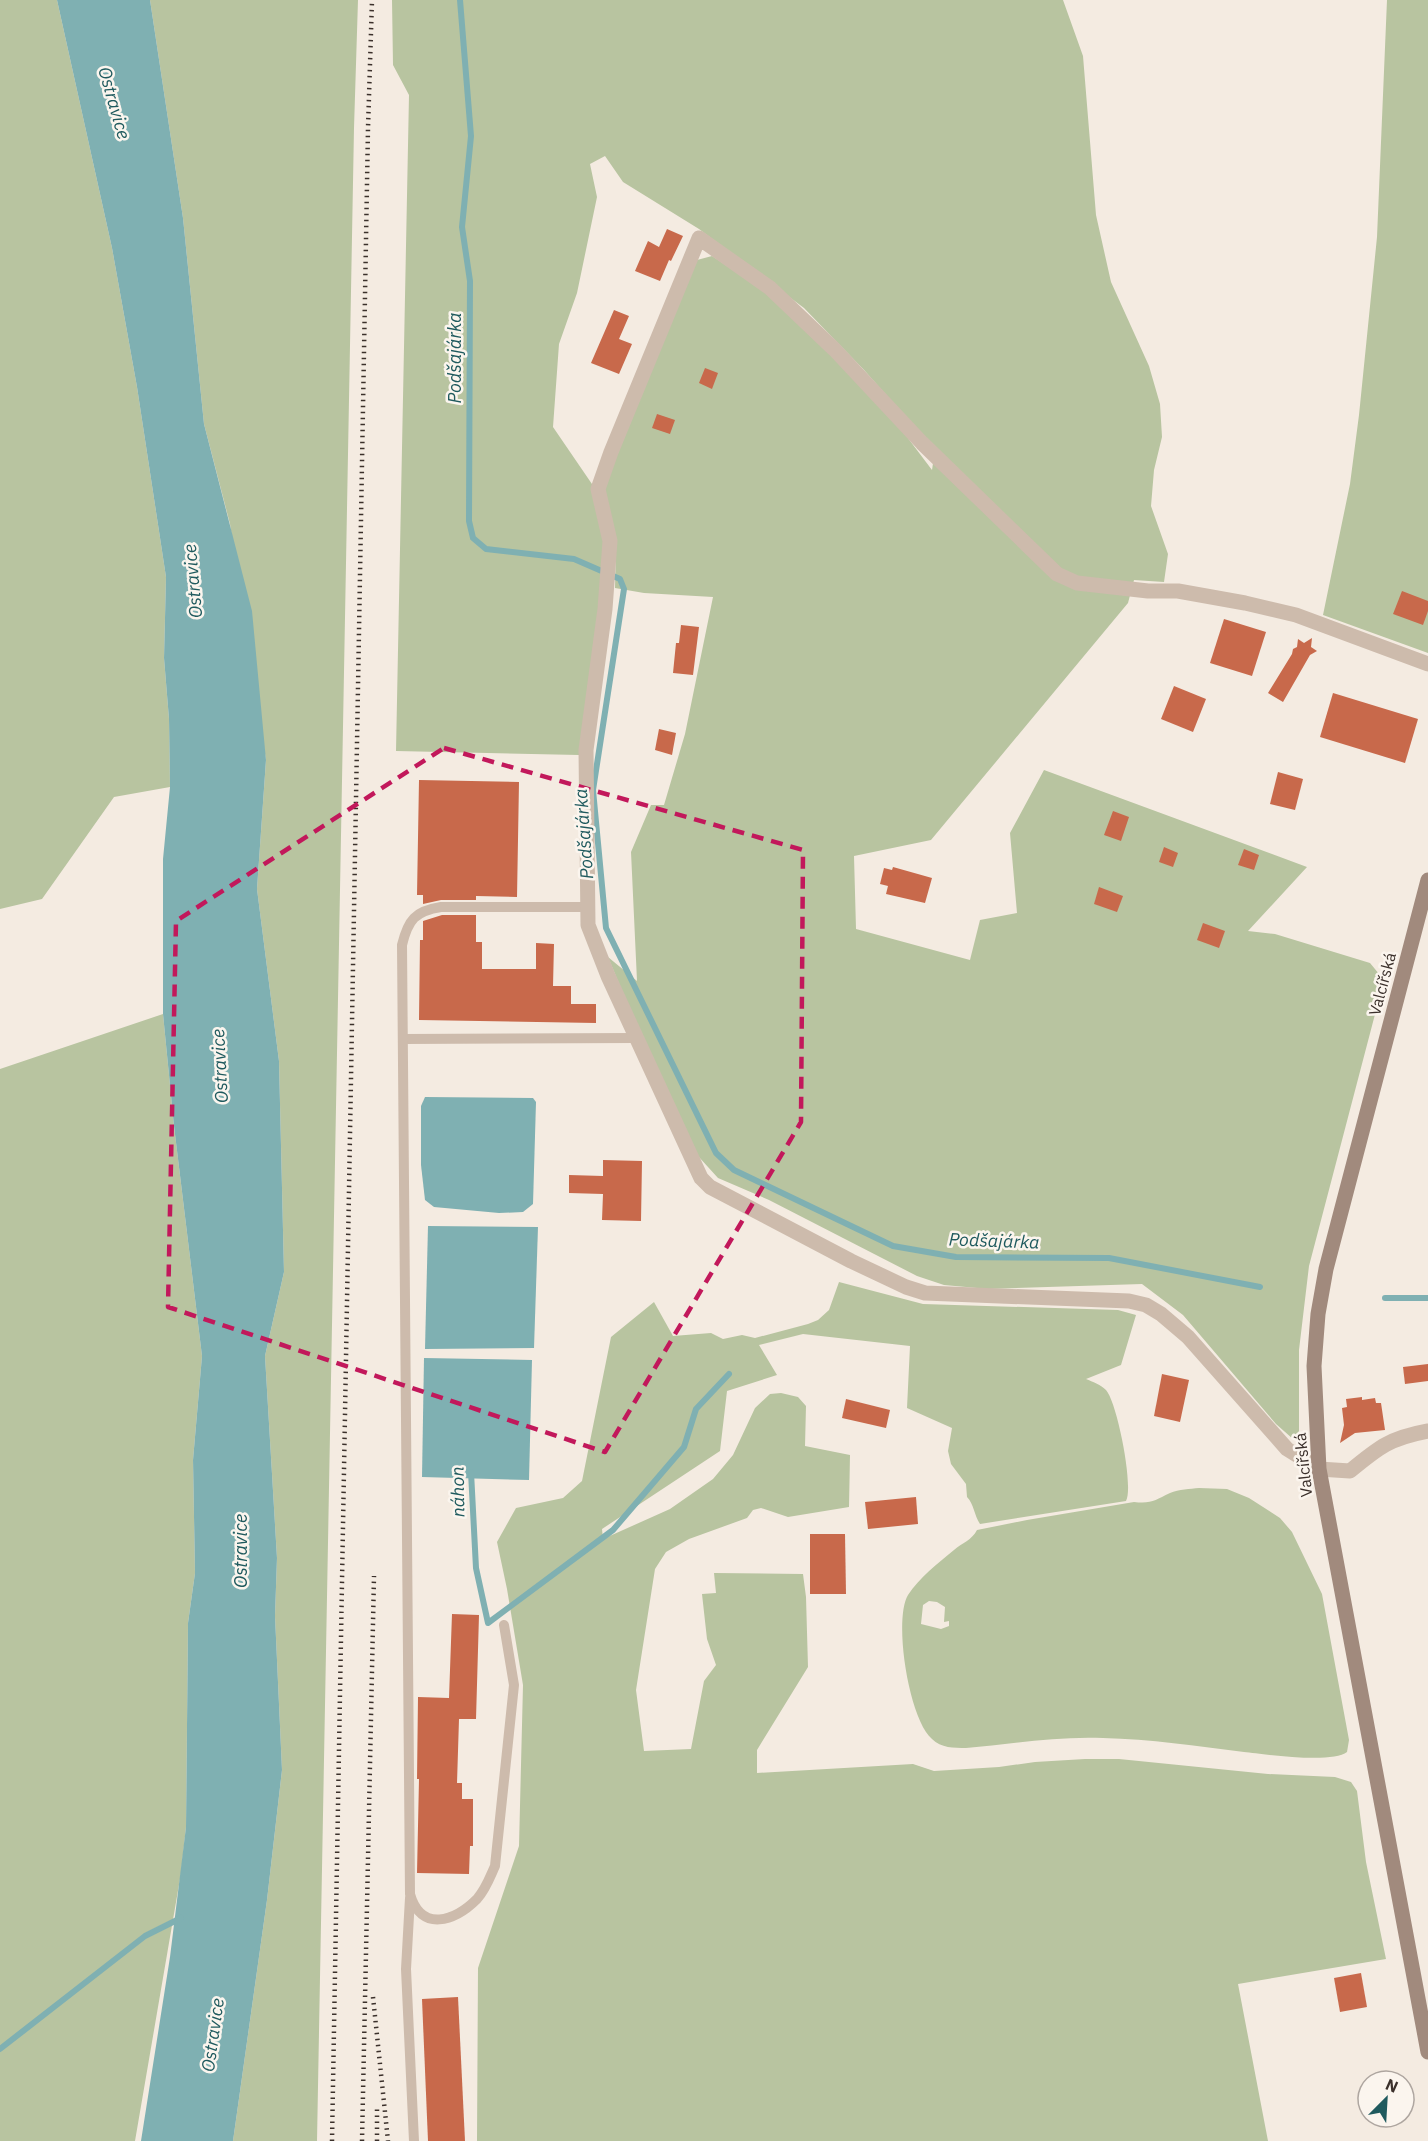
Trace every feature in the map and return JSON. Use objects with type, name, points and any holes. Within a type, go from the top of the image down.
[{"type":"main road","name":"Valcířská","points":[[1428,880],[1326,1269],[1318,1314],[1314,1366],[1318,1469],[1422,1984],[1428,2052]]},
{"type":"street","points":[[1428,664],[1286,613],[1178,591],[1138,590],[1077,583],[1057,574],[922,443],[835,350],[770,288],[699,238],[598,489],[610,541],[607,585],[586,750],[588,925],[593,942],[701,1178],[710,1187],[851,1261],[906,1287],[925,1293],[1129,1301],[1146,1305],[1161,1314],[1188,1337],[1287,1449],[1318,1469],[1350,1470],[1377,1449],[1400,1436],[1428,1431]]},
{"type":"lane","points":[[414,2141],[406,1970],[410,1894],[402,945],[409,924],[421,912],[441,907],[586,907]]},
{"type":"lane","points":[[403,1039],[636,1038]]},
{"type":"lane","points":[[410,1894],[416,1909],[426,1917],[445,1920],[476,1899],[486,1886],[495,1866],[514,1685],[504,1625]]},
{"type":"highlighted area","points":[[444,748],[803,850],[801,1122],[605,1452],[168,1307],[176,921]]},
{"type":"green space","points":[[0,0],[57,0],[112,248],[137,387],[166,577],[164,658],[169,719],[170,787],[114,797],[42,899],[0,909]]},
{"type":"green space","points":[[150,0],[358,0],[317,2141],[233,2141],[267,1900],[282,1770],[275,1616],[277,1558],[265,1356],[284,1272],[279,1061],[257,889],[266,760],[230,524],[204,424],[183,218]]},
{"type":"green space","points":[[392,0],[1063,0],[1083,56],[1096,215],[1111,282],[1149,366],[1160,404],[1162,437],[1154,470],[1151,506],[1168,554],[1164,582],[1134,580],[1128,603],[931,840],[854,856],[856,929],[970,960],[980,920],[1017,913],[1010,833],[1044,770],[1307,867],[1248,931],[1275,934],[1370,963],[1384,980],[1309,1266],[1299,1350],[1299,1431],[1293,1439],[1276,1424],[1183,1315],[1142,1284],[988,1289],[944,1285],[917,1276],[769,1200],[718,1178],[698,1156],[608,957],[637,981],[631,852],[651,805],[664,805],[685,734],[713,597],[644,593],[615,588],[616,545],[604,487],[697,260],[712,256],[764,290],[886,409],[932,470],[935,450],[864,370],[804,308],[699,229],[623,182],[605,156],[590,164],[597,197],[577,293],[559,344],[553,427],[594,487],[604,541],[603,586],[579,755],[396,751],[409,95],[393,65]]},
{"type":"green space","points":[[1387,0],[1428,0],[1428,653],[1323,615],[1350,484],[1359,415],[1377,237]]},
{"type":"green space","points":[[163,1014],[202,1356],[193,1460],[195,1573],[188,1623],[186,1827],[181,1873],[135,2141],[0,2141],[0,1069]]},
{"type":"green space","points":[[839,1282],[923,1304],[1118,1310],[1136,1315],[1121,1365],[1086,1379],[1106,1390],[1115,1410],[1128,1479],[1126,1501],[980,1524],[967,1497],[966,1484],[951,1464],[948,1451],[952,1428],[907,1408],[910,1346],[803,1334],[759,1345],[777,1375],[727,1391],[720,1451],[602,1529],[603,1539],[670,1509],[713,1479],[733,1455],[755,1408],[770,1394],[781,1393],[798,1397],[806,1406],[805,1446],[850,1455],[849,1507],[788,1517],[761,1508],[753,1510],[747,1518],[689,1539],[666,1552],[655,1569],[636,1690],[644,1751],[691,1749],[704,1681],[716,1665],[707,1639],[702,1594],[716,1593],[714,1573],[803,1574],[808,1667],[757,1750],[757,1773],[913,1764],[934,1771],[1035,1762],[1119,1759],[1268,1774],[1335,1777],[1351,1782],[1357,1791],[1366,1862],[1386,1959],[1238,1984],[1268,2141],[477,2141],[478,1968],[519,1846],[523,1685],[497,1542],[516,1508],[563,1498],[582,1481],[611,1337],[654,1302],[673,1336],[711,1333],[723,1339],[742,1335],[755,1338],[818,1320],[829,1310]]},
{"type":"green space","points":[[1196,1488],[1227,1489],[1249,1498],[1280,1518],[1292,1532],[1322,1594],[1349,1740],[1347,1752],[1339,1756],[1313,1758],[1266,1755],[1156,1741],[1086,1738],[957,1748],[944,1746],[932,1739],[916,1712],[910,1692],[902,1625],[908,1595],[929,1571],[970,1539],[977,1530],[1134,1502],[1149,1502],[1173,1492]],"holes":[[[929,1601],[937,1602],[945,1607],[944,1622],[949,1621],[949,1626],[941,1629],[921,1624],[923,1605]]]},
{"type":"water","name":"Ostravice","points":[[57,0],[150,0],[183,218],[204,424],[252,611],[266,760],[257,889],[279,1061],[284,1272],[265,1356],[277,1558],[275,1616],[282,1770],[267,1900],[233,2141],[141,2141],[170,1957],[186,1827],[188,1623],[195,1573],[193,1460],[202,1356],[163,1014],[163,859],[170,787],[169,719],[164,658],[166,577],[137,387],[112,248]]},
{"type":"water","points":[[425,1097],[533,1098],[536,1102],[533,1204],[523,1212],[499,1213],[434,1207],[425,1200],[421,1165],[421,1106]]},
{"type":"water","points":[[428,1226],[538,1227],[534,1348],[425,1349]]},
{"type":"water","points":[[424,1358],[532,1360],[529,1480],[422,1477]]},
{"type":"building","points":[[667,229],[683,236],[660,281],[635,271],[648,241],[659,247]]},
{"type":"building","points":[[614,310],[629,316],[619,339],[632,344],[619,374],[591,363]]},
{"type":"building","points":[[705,368],[718,373],[712,389],[699,383]]},
{"type":"building","points":[[657,414],[675,420],[670,434],[652,428]]},
{"type":"building","points":[[1402,591],[1428,601],[1428,611],[1423,625],[1393,614]]},
{"type":"building","points":[[1224,619],[1266,632],[1252,676],[1210,663]]},
{"type":"building","points":[[681,625],[699,627],[693,675],[673,673],[676,643],[679,643]]},
{"type":"building","points":[[1312,638],[1311,647],[1317,651],[1310,655],[1283,702],[1268,693],[1293,649],[1297,647],[1298,639],[1304,643]]},
{"type":"building","points":[[1174,686],[1206,699],[1193,732],[1161,719]]},
{"type":"building","points":[[1333,693],[1418,719],[1405,763],[1320,737]]},
{"type":"building","points":[[659,729],[676,733],[672,755],[655,750]]},
{"type":"building","points":[[1278,772],[1303,779],[1295,810],[1270,804]]},
{"type":"building","points":[[419,780],[519,782],[517,897],[476,896],[476,900],[441,900],[423,904],[423,895],[417,895]]},
{"type":"building","points":[[1113,811],[1129,817],[1121,841],[1104,835]]},
{"type":"building","points":[[1164,847],[1178,853],[1173,867],[1159,862]]},
{"type":"building","points":[[1244,849],[1259,855],[1254,870],[1238,865]]},
{"type":"building","points":[[893,867],[932,878],[925,903],[886,894],[888,886],[880,884],[884,868],[892,870]]},
{"type":"building","points":[[1099,887],[1123,896],[1117,912],[1094,904]]},
{"type":"building","points":[[442,915],[476,915],[476,942],[482,942],[482,969],[536,969],[536,943],[554,944],[553,986],[571,986],[571,1004],[596,1004],[596,1023],[419,1020],[420,940],[423,940],[423,921]]},
{"type":"building","points":[[1203,923],[1225,931],[1219,948],[1197,940]]},
{"type":"building","points":[[603,1160],[642,1161],[641,1221],[602,1220],[603,1194],[569,1193],[569,1175],[603,1176]]},
{"type":"building","points":[[1428,1364],[1428,1381],[1405,1384],[1403,1367]]},
{"type":"building","points":[[1162,1374],[1189,1380],[1180,1422],[1154,1416]]},
{"type":"building","points":[[1362,1397],[1362,1400],[1375,1398],[1376,1403],[1381,1403],[1385,1430],[1355,1433],[1340,1443],[1344,1425],[1342,1408],[1347,1407],[1346,1399]]},
{"type":"building","points":[[846,1399],[890,1410],[886,1428],[842,1418]]},
{"type":"building","points":[[916,1497],[918,1524],[868,1529],[865,1502]]},
{"type":"building","points":[[810,1534],[845,1534],[846,1594],[810,1594]]},
{"type":"building","points":[[452,1614],[479,1615],[476,1719],[459,1719],[457,1783],[462,1783],[462,1799],[473,1799],[473,1846],[470,1846],[469,1874],[417,1873],[418,1697],[449,1698]]},
{"type":"building","points":[[1361,1973],[1367,2007],[1340,2012],[1334,1978]]},
{"type":"building","points":[[458,1997],[465,2141],[428,2141],[422,1999]]},
{"type":"waterway","name":"Podšajárka","points":[[460,0],[471,136],[462,227],[470,281],[469,521],[473,538],[486,549],[574,559],[620,579],[624,589],[593,790],[606,928],[716,1153],[734,1170],[893,1246],[956,1257],[1109,1258],[1260,1287]]},
{"type":"waterway","name":"Podšajárka","points":[[1385,1298],[1428,1298]]},
{"type":"waterway","name":"náhon","points":[[471,1472],[476,1568],[488,1623],[613,1530],[684,1447],[696,1409],[729,1374]]},
{"type":"waterway","points":[[0,2049],[145,1936],[181,1918]]},
{"type":"railway","points":[[332,2141],[372,0]]},
{"type":"railway","points":[[362,2141],[374,1576]]},
{"type":"railway","points":[[373,1997],[388,2141]]},
{"type":"railway","points":[[377,2106],[377,2141]]}]
